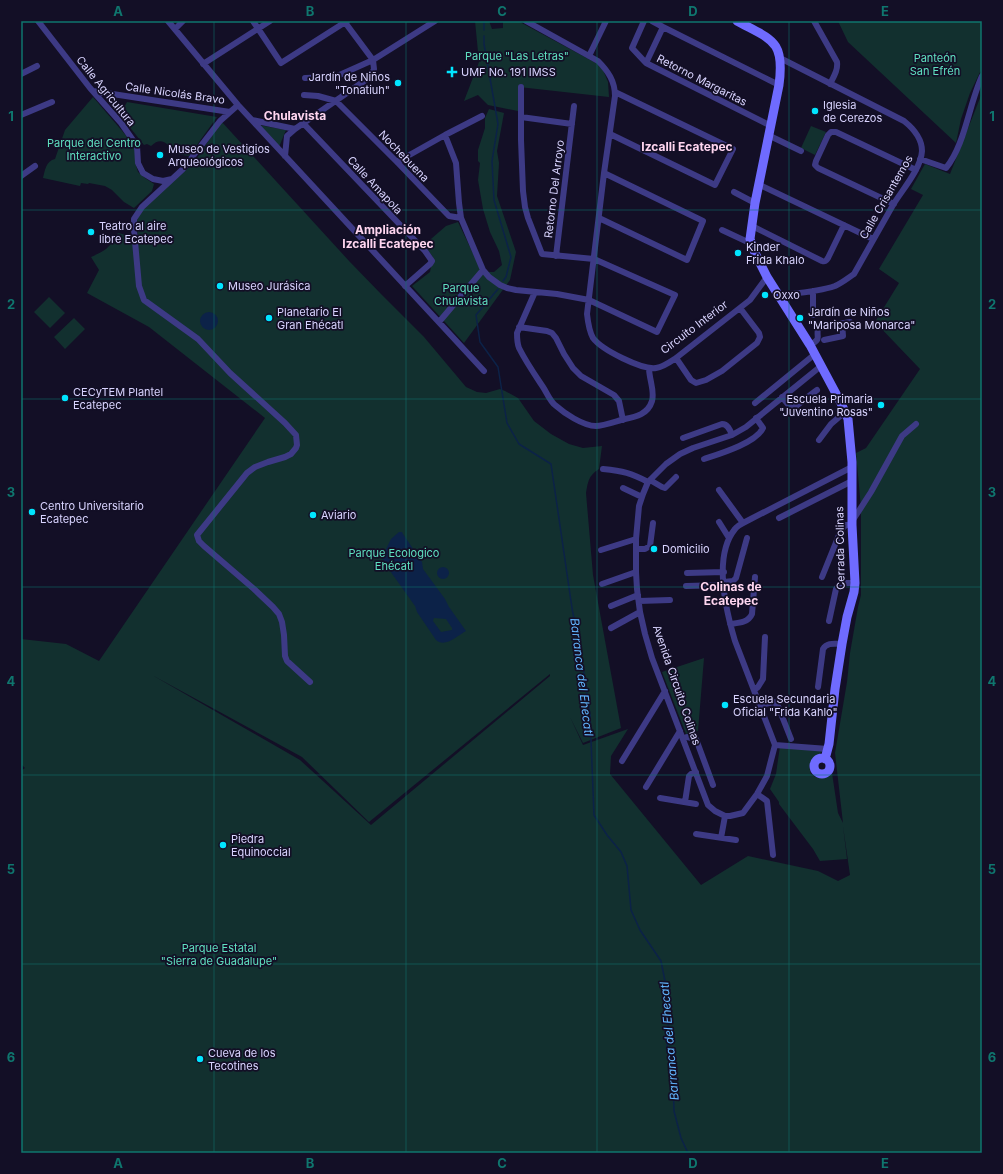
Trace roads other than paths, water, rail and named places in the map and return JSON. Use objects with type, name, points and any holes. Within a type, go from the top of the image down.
[{"type":"main road","points":[[737,21],[767,37],[773,42],[778,49],[781,71],[770,136],[755,203],[750,239],[767,277],[810,345],[821,366]]},
{"type":"main road","name":"Cerrada Colinas","points":[[821,366],[846,412],[848,419],[852,467],[852,523],[855,583],[842,644],[828,749],[824,759]]},
{"type":"street","name":"Calle Agricultura","points":[[38,21],[93,91],[121,123],[137,146],[138,163],[143,173],[153,180]]},
{"type":"street","points":[[168,21],[238,105],[484,371]]},
{"type":"street","points":[[175,29],[183,21]]},
{"type":"street","points":[[253,21],[281,63],[345,21],[373,60],[374,68],[370,77],[295,129],[288,136],[285,156]]},
{"type":"street","points":[[203,64],[270,21]]},
{"type":"street","points":[[305,78],[334,77],[373,60],[435,21]]},
{"type":"street","points":[[526,21],[536,28],[568,43],[598,61],[605,68],[614,85],[615,92],[587,314],[592,337],[597,343],[631,362],[649,368],[649,376],[653,393],[652,401],[649,408],[645,412],[638,416],[596,426],[587,425],[568,415],[554,404],[529,366],[517,340],[519,327],[535,292]]},
{"type":"street","points":[[589,56],[606,21]]},
{"type":"street","points":[[644,21],[632,48],[646,63]]},
{"type":"street","points":[[652,21],[779,85]]},
{"type":"street","points":[[814,21],[837,62],[838,67],[830,84]]},
{"type":"street","name":"Retorno Margaritas","points":[[663,27],[646,63],[771,126]]},
{"type":"street","name":"Calle Crisantemos","points":[[779,295],[813,291],[835,286],[854,274],[873,239],[916,170],[922,151],[921,142],[917,132],[904,121],[780,58]]},
{"type":"street","points":[[21,74],[37,66]]},
{"type":"street","points":[[920,159],[946,168],[951,162],[962,136],[982,76]]},
{"type":"street","name":"Retorno Del Arroyo","points":[[522,87],[521,117],[523,191],[528,218],[542,254],[594,259],[675,295],[657,332],[589,300]]},
{"type":"street","name":"Calle Nicolás Bravo","points":[[93,91],[230,112]]},
{"type":"street","points":[[610,134],[715,185],[733,149],[615,92]]},
{"type":"street","points":[[108,109],[108,103],[112,94]]},
{"type":"street","points":[[304,95],[318,96],[336,101]]},
{"type":"street","name":"Nochebuena","points":[[336,101],[449,216],[461,218]]},
{"type":"street","points":[[21,115],[52,102]]},
{"type":"street","points":[[238,105],[220,121],[183,169],[142,207],[134,219],[139,286],[144,300],[198,339],[230,373],[296,435],[296,448],[291,454],[255,467],[247,473],[197,535],[199,541],[204,546],[254,589],[279,614],[282,622],[285,656],[287,661],[310,682]]},
{"type":"street","name":"Retorno Del Arroyo","points":[[556,256],[574,106]]},
{"type":"street","points":[[397,162],[482,116]]},
{"type":"street","points":[[521,117],[572,124]]},
{"type":"street","points":[[252,120],[295,129]]},
{"type":"street","name":"Calle Amapola","points":[[304,123],[425,251],[432,261],[406,286]]},
{"type":"street","points":[[894,204],[818,168],[816,161],[828,135],[831,132],[836,132],[916,170]]},
{"type":"street","points":[[446,135],[456,164],[461,218],[483,270],[495,281],[507,288],[589,300]]},
{"type":"street","points":[[770,136],[801,151]]},
{"type":"street","points":[[21,176],[35,166]]},
{"type":"street","points":[[599,218],[687,260],[703,221],[604,173]]},
{"type":"street","points":[[153,180],[173,179]]},
{"type":"street","points":[[153,180],[158,192]]},
{"type":"street","points":[[760,184],[873,239]]},
{"type":"street","points":[[734,192],[755,203]]},
{"type":"street","points":[[752,226],[824,262],[827,261],[844,225]]},
{"type":"street","points":[[722,230],[752,244]]},
{"type":"street","points":[[439,322],[483,270]]},
{"type":"street","name":"Circuito Interior","points":[[649,368],[657,368],[676,358],[750,300],[767,277]]},
{"type":"street","points":[[813,291],[813,315]]},
{"type":"street","points":[[676,358],[691,380],[696,383],[706,380],[734,362],[757,343],[760,336],[740,308]]},
{"type":"street","points":[[810,345],[817,341],[818,328],[850,322]]},
{"type":"street","points":[[824,340],[843,336],[842,323]]},
{"type":"street","points":[[519,327],[552,333],[570,363],[581,376],[614,395],[619,401],[623,420]]},
{"type":"street","points":[[755,403],[815,354]]},
{"type":"street","name":"Avenida Circuito Colinas","points":[[725,816],[708,805],[650,652],[645,634],[640,612],[636,572],[636,539],[639,506],[649,481],[666,464],[680,454],[732,435],[746,427],[821,366]]},
{"type":"street","points":[[782,397],[792,410],[817,390]]},
{"type":"street","points":[[819,440],[831,424],[846,412]]},
{"type":"street","points":[[704,459],[737,447],[758,435],[763,428],[756,418]]},
{"type":"street","points":[[684,438],[722,424],[727,425],[732,435]]},
{"type":"street","points":[[822,577],[841,530],[846,525],[852,523],[872,492],[902,436],[916,424]]},
{"type":"street","points":[[721,838],[725,816],[743,813],[768,776],[775,745],[735,641],[730,624],[724,583],[724,553],[729,538],[735,528],[743,523],[852,467]]},
{"type":"street","points":[[603,469],[620,470],[634,474],[664,488],[676,477]]},
{"type":"street","points":[[779,518],[852,481]]},
{"type":"street","points":[[623,488],[642,497]]},
{"type":"street","points":[[720,490],[743,523]]},
{"type":"street","points":[[636,549],[645,549],[650,546],[653,522]]},
{"type":"street","points":[[719,522],[729,538]]},
{"type":"street","points":[[686,586],[733,581],[736,578],[747,538]]},
{"type":"street","points":[[600,550],[636,539]]},
{"type":"street","points":[[602,584],[636,572]]},
{"type":"street","points":[[687,573],[724,572]]},
{"type":"street","points":[[730,624],[745,621],[751,618],[755,577]]},
{"type":"street","points":[[829,621],[836,589],[839,585],[844,583],[855,583]]},
{"type":"street","points":[[611,606],[638,598],[670,600]]},
{"type":"street","points":[[611,628],[640,612]]},
{"type":"street","points":[[754,690],[763,679],[765,637]]},
{"type":"street","points":[[818,687],[823,649],[828,644],[842,644]]},
{"type":"street","points":[[622,761],[665,691]]},
{"type":"street","points":[[760,705],[774,702],[778,706],[791,739]]},
{"type":"street","points":[[646,786],[680,731]]},
{"type":"street","points":[[683,739],[687,737],[696,738],[713,785]]},
{"type":"street","points":[[775,745],[828,749]]},
{"type":"street","points":[[685,802],[689,776],[690,774],[696,772]]},
{"type":"street","points":[[757,794],[767,801],[773,855]]},
{"type":"street","points":[[660,798],[696,804]]},
{"type":"street","points":[[696,834],[736,840]]},
{"type":"water","points":[[209,312],[215,315],[218,321],[215,327],[209,330],[203,327],[200,321],[203,315]]},
{"type":"water","points":[[399,532],[402,532],[422,562],[423,569],[466,631],[447,642],[443,643],[436,640],[417,612],[415,606],[383,561],[382,557],[391,539]],"holes":[[[434,618],[446,619],[452,630],[441,632],[433,621]]]},
{"type":"water","points":[[441,567],[445,567],[449,573],[445,579],[441,579],[437,575],[437,571]]},
{"type":"waterway","name":"Barranca del Ehecatl","points":[[484,21],[484,30]]},
{"type":"waterway","name":"Barranca del Ehecatl","points":[[484,36],[484,44],[498,124],[492,161],[494,200],[511,257],[506,277],[503,281]]},
{"type":"waterway","name":"Barranca del Ehecatl","points":[[498,289],[476,315],[480,342],[498,367],[507,423],[519,444],[551,464],[572,608],[590,715],[594,815],[607,835],[621,852],[627,866],[631,910],[640,930],[661,961],[669,1008],[667,1048],[673,1072],[674,1111],[681,1138],[688,1153]]},
{"type":"place","name":"UMF No. 191 IMSS","points":[[452,72]]},
{"type":"place","name":"Jardín de Niños \"Tonatiuh\"","points":[[398,83]]},
{"type":"place","name":"Iglesia de Cerezos","points":[[815,111]]},
{"type":"place","name":"Museo de Vestigios Arqueológicos","points":[[160,155]]},
{"type":"place","name":"Teatro al aire libre Ecatepec","points":[[91,232]]},
{"type":"place","name":"Kinder Frida Khalo","points":[[738,253]]},
{"type":"place","name":"Museo Jurásica","points":[[220,286]]},
{"type":"place","name":"Oxxo","points":[[765,295]]},
{"type":"place","name":"Planetario El Gran Ehécatl","points":[[269,318]]},
{"type":"place","name":"Jardín de Niños \"Mariposa Monarca\"","points":[[800,318]]},
{"type":"place","name":"CECyTEM Plantel Ecatepec","points":[[65,398]]},
{"type":"place","name":"Escuela Primaria \"Juventino Rosas\"","points":[[881,405]]},
{"type":"place","name":"Centro Universitario Ecatepec","points":[[32,512]]},
{"type":"place","name":"Aviario","points":[[313,515]]},
{"type":"place","name":"Domicilio","points":[[654,549]]},
{"type":"place","name":"Escuela Secundaria Oficial \"Frida Kahlo\"","points":[[725,705]]},
{"type":"place","name":"Piedra Equinoccial","points":[[223,845]]},
{"type":"place","name":"Cueva de los Tecotines","points":[[200,1059]]},
{"type":"district","name":"Chulavista","points":[[295,115]]},
{"type":"district","name":"Izcalli Ecatepec","points":[[687,146]]},
{"type":"district","name":"Ampliación Izcalli Ecatepec","points":[[388,236]]},
{"type":"district","name":"Colinas de Ecatepec","points":[[731,593]]},
{"type":"park label","name":"Parque \"Las Letras\"","points":[[517,56]]},
{"type":"park label","name":"Panteón San Efrén","points":[[935,64]]},
{"type":"park label","name":"Parque del Centro Interactivo","points":[[94,149]]},
{"type":"park label","name":"Parque Chulavista","points":[[461,294]]},
{"type":"park label","name":"Parque Ecologico Ehécatl","points":[[394,559]]},
{"type":"park label","name":"Parque Estatal \"Sierra de Guadalupe\"","points":[[219,954]]}]
